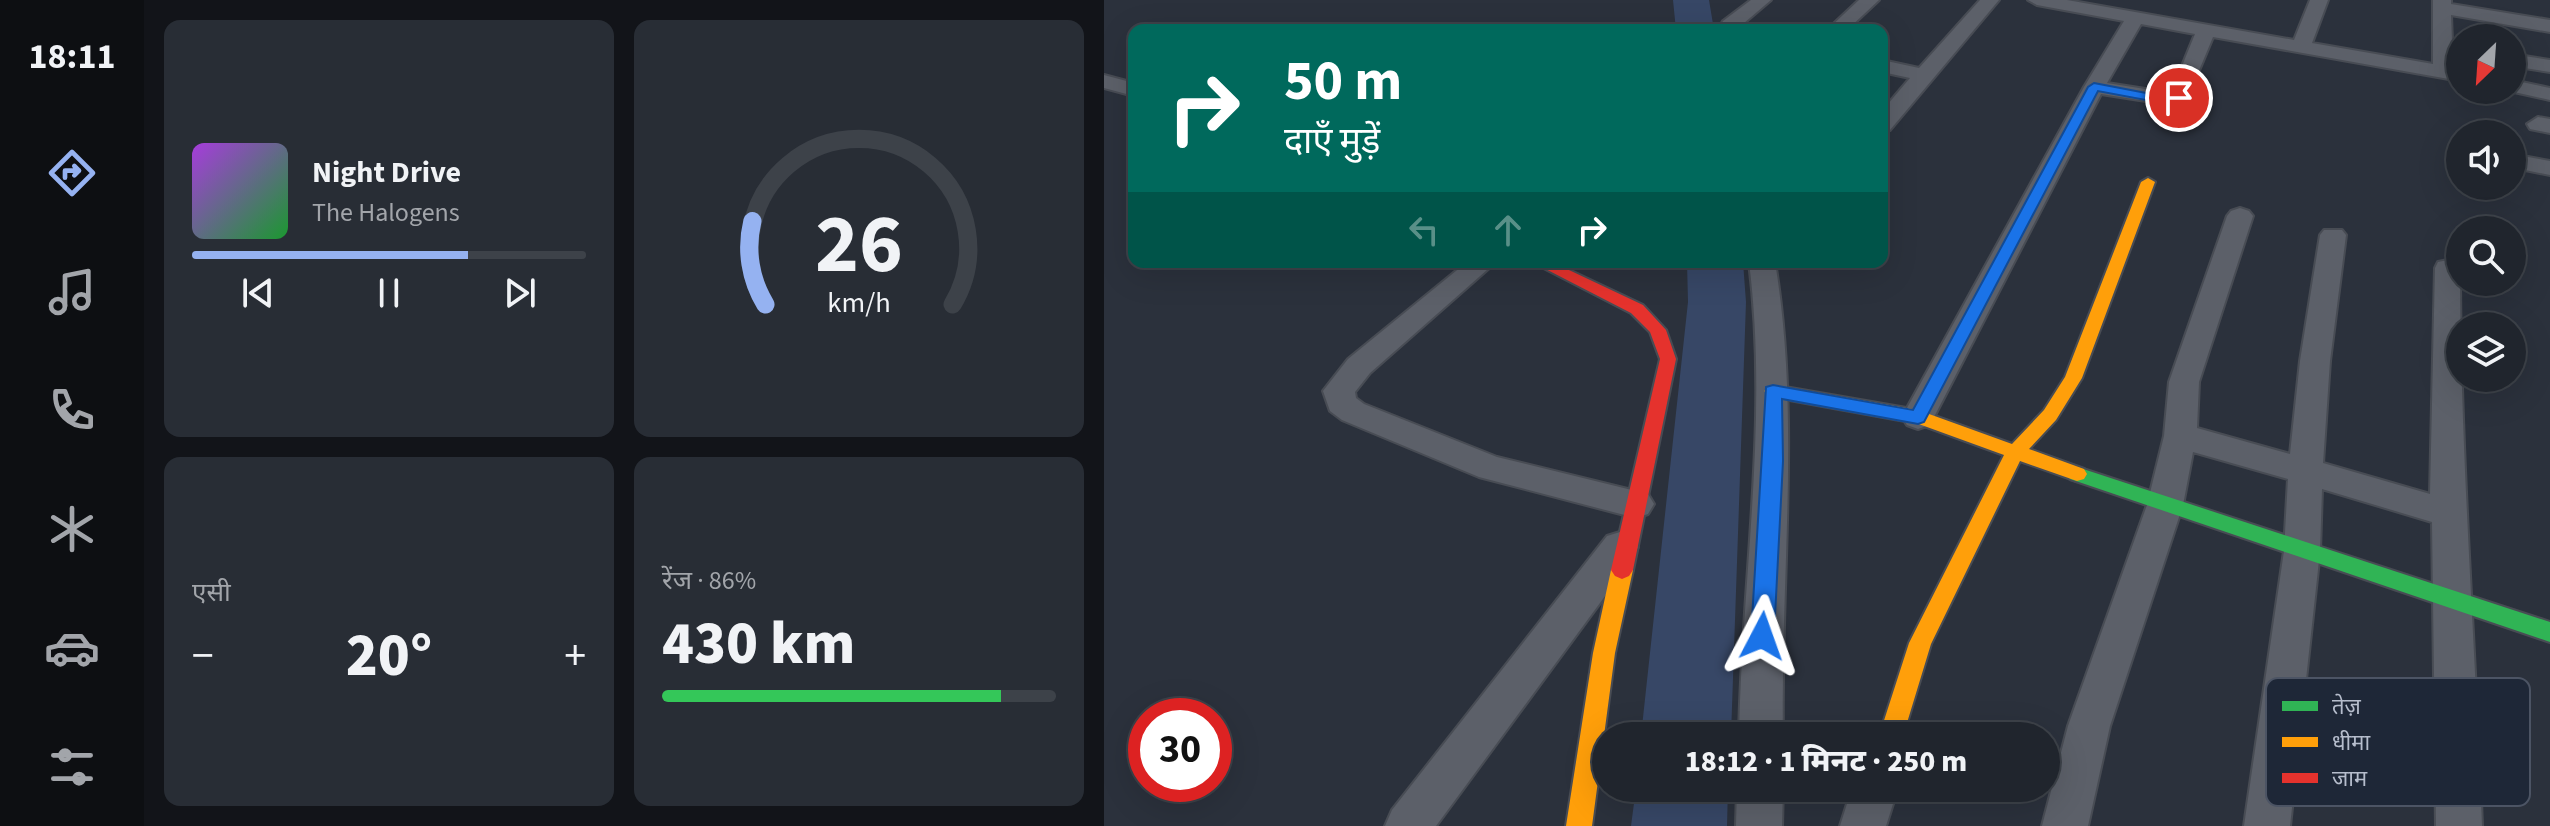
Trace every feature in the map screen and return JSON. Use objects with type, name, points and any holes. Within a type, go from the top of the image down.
[{"type":"street","points":[[1727,0],[1730,24]]},
{"type":"street","points":[[1735,24],[1762,0]]},
{"type":"street","points":[[1843,24],[1870,0]]},
{"type":"street","points":[[1888,118],[1953,39],[1990,0]]},
{"type":"street","points":[[2037,0],[2096,5],[2136,17],[2446,72]]},
{"type":"street","points":[[2302,45],[2319,0]]},
{"type":"street","points":[[2447,24],[2443,4],[2550,26]]},
{"type":"street","points":[[1918,417],[2094,87],[2136,17]]},
{"type":"street","points":[[2094,87],[2178,100],[2207,28]]},
{"type":"street","points":[[2526,62],[2550,66]]},
{"type":"street","points":[[1888,67],[1924,75]]},
{"type":"street","points":[[1104,81],[1128,88]]},
{"type":"street","points":[[2526,89],[2550,94]]},
{"type":"street","points":[[1895,722],[1920,643],[2014,454],[2050,415],[2073,378],[2148,182]]},
{"type":"street","points":[[2065,826],[2089,726],[2165,505],[2180,436],[2184,382],[2240,216]]},
{"type":"street","points":[[2286,678],[2302,551],[2305,471],[2315,361],[2333,235]]},
{"type":"street","points":[[1476,268],[1359,366],[1339,391],[1341,403],[1353,412],[1491,468],[1633,520]]},
{"type":"street","points":[[1552,268],[1637,309],[1658,330],[1668,359],[1604,653],[1579,826]]},
{"type":"street","points":[[1761,722],[1762,636],[1773,461],[1772,317],[1763,268]]},
{"type":"street","points":[[2448,296],[2446,466],[2456,678]]},
{"type":"street","points":[[1773,391],[1918,417],[2014,454],[2302,551],[2454,596],[2550,632]]},
{"type":"street","points":[[2180,436],[2449,513]]},
{"type":"street","points":[[1408,826],[1633,520]]},
{"type":"street","points":[[1759,826],[1760,802]]},
{"type":"street","points":[[1863,826],[1871,802]]},
{"type":"street","points":[[2267,826],[2270,806]]},
{"type":"street","points":[[2459,806],[2459,826]]},
{"type":"waterway","points":[[1691,0],[1694,24]]},
{"type":"waterway","points":[[1687,722],[1717,302],[1715,268]]},
{"type":"waterway","points":[[1679,826],[1681,802]]},
{"type":"traffic: fast","points":[[2077,474],[2550,632]]},
{"type":"traffic: slow","points":[[1895,722],[1920,643],[2014,454],[2050,415],[2073,378],[2148,182]]},
{"type":"traffic: slow","points":[[1773,391],[1918,417],[2077,474]]},
{"type":"traffic: slow","points":[[1579,826],[1604,653],[1622,570]]},
{"type":"traffic: jam","points":[[1552,268],[1637,309],[1658,330],[1668,359],[1622,570]]},
{"type":"route","points":[[1762,636],[1773,461],[1773,391],[1918,417],[2094,87],[2167,101],[2179,98]]}]
